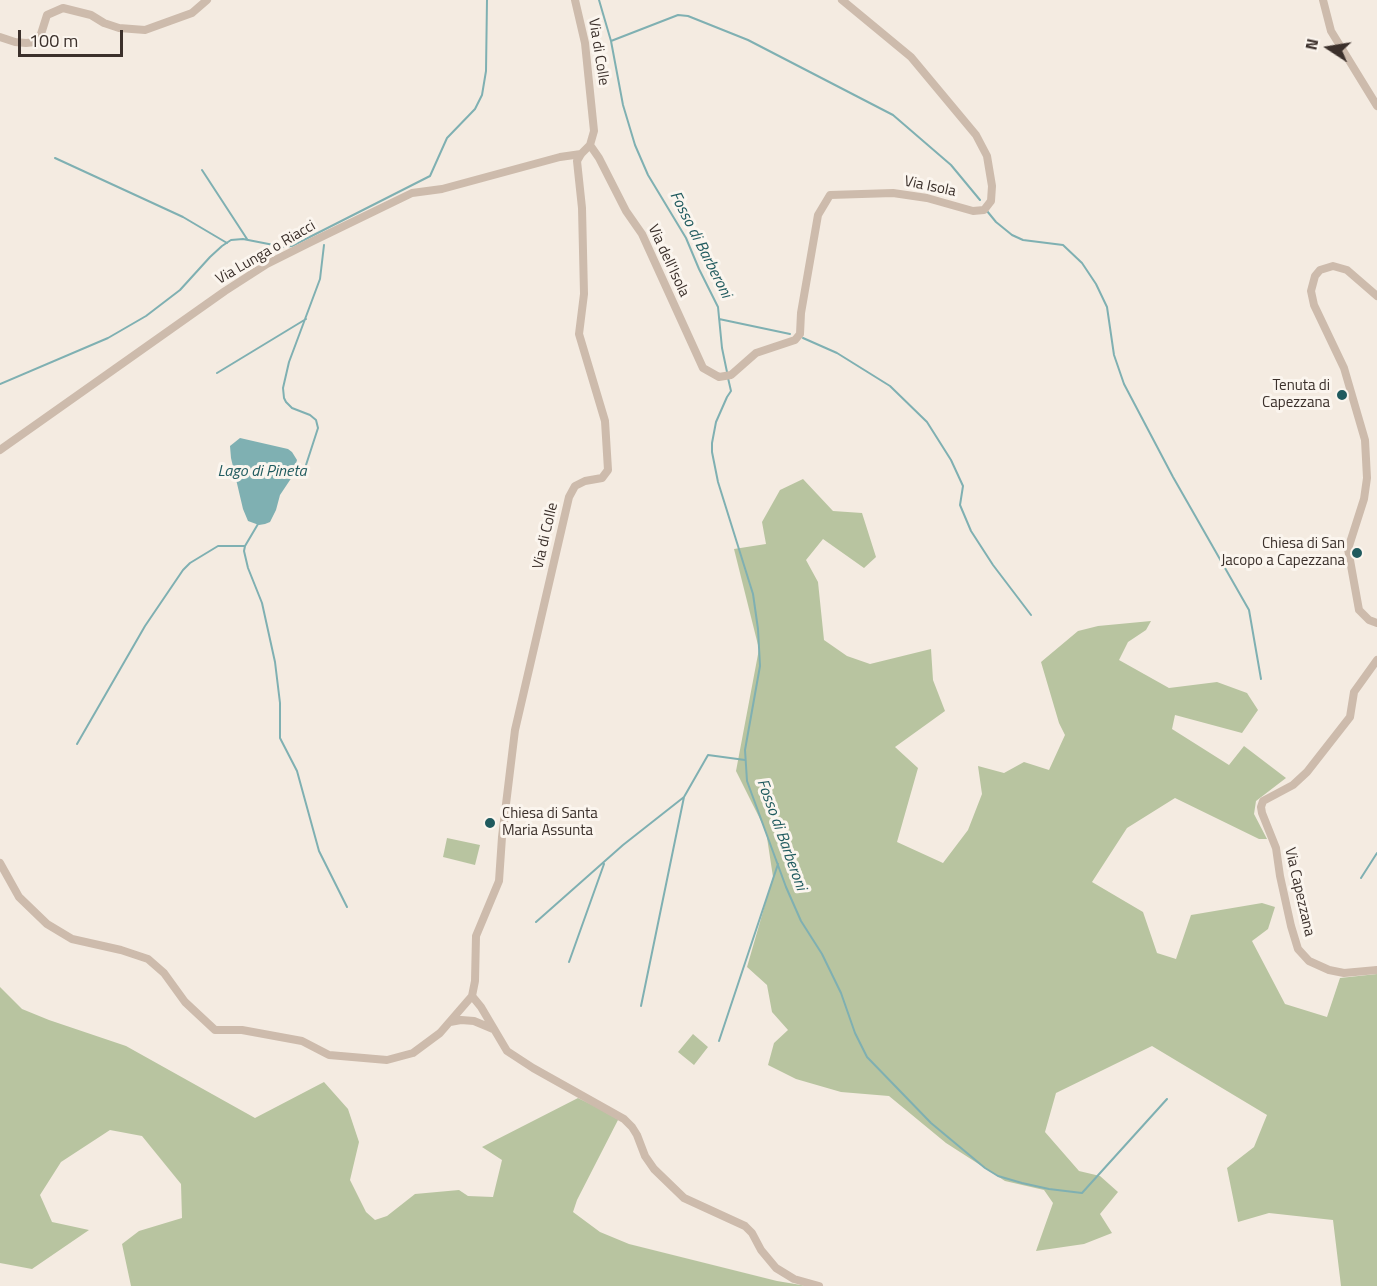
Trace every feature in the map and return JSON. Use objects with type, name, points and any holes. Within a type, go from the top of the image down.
[{"type":"street","points":[[0,37],[26,44],[36,42],[47,15],[63,8],[83,12],[119,28],[145,30],[192,13],[207,0]]},
{"type":"street","name":"Via di Colle","points":[[575,0],[585,37],[589,67],[594,131],[590,145]]},
{"type":"street","name":"Via Isola","points":[[727,376],[756,353],[795,340],[801,334],[801,313],[818,215],[830,195],[893,193],[927,198],[973,211],[984,210],[991,201],[992,186],[987,156],[976,135],[911,57],[842,0]]},
{"type":"street","points":[[1323,0],[1331,31],[1377,106]]},
{"type":"street","points":[[581,154],[590,145]]},
{"type":"street","name":"Via dell'Isola","points":[[590,145],[626,211],[642,234],[703,368],[716,376],[727,376]]},
{"type":"street","name":"Via di Colle","points":[[472,996],[475,981],[476,936],[499,881],[515,730],[569,496],[578,484],[603,478],[608,470],[605,421],[579,334],[584,294],[582,208],[577,165],[581,154]]},
{"type":"street","name":"Via Lunga o Riacci","points":[[0,450],[123,361],[267,264],[412,193],[442,189],[560,157],[581,154]]},
{"type":"street","points":[[1377,296],[1347,270],[1333,266],[1320,270],[1312,283],[1314,304],[1344,368],[1365,440],[1367,478],[1364,499],[1348,549],[1359,610],[1369,620],[1377,623]]},
{"type":"street","name":"Via Capezzana","points":[[1377,660],[1354,692],[1350,717],[1307,772],[1293,785],[1263,801],[1261,807],[1276,848],[1280,876],[1298,949],[1309,962],[1329,970],[1344,973],[1377,970]]},
{"type":"street","points":[[0,863],[19,897],[47,924],[72,939],[147,959],[164,974],[185,1002],[215,1030],[242,1030],[302,1041],[329,1054],[387,1060],[413,1053],[440,1033],[472,996],[507,1051],[624,1119],[637,1134],[645,1156],[654,1170],[684,1198],[745,1226],[776,1268],[794,1279],[819,1286]]},
{"type":"street","points":[[449,1023],[474,1020],[494,1030]]},
{"type":"green space","points":[[803,479],[833,511],[862,513],[876,557],[864,568],[823,539],[806,560],[818,582],[824,640],[847,656],[870,664],[931,649],[933,680],[945,711],[895,747],[918,768],[897,842],[943,863],[968,830],[982,794],[978,766],[1004,773],[1024,762],[1049,770],[1065,735],[1059,723],[1041,662],[1078,631],[1098,626],[1151,621],[1146,630],[1128,642],[1119,660],[1169,688],[1217,682],[1247,693],[1258,710],[1242,733],[1175,715],[1172,729],[1229,765],[1244,746],[1286,778],[1256,801],[1254,814],[1267,839],[1259,839],[1175,798],[1127,828],[1092,882],[1143,912],[1157,953],[1176,959],[1191,915],[1262,903],[1275,907],[1268,929],[1252,941],[1285,1004],[1327,1017],[1340,978],[1377,974],[1377,1286],[1341,1286],[1333,1220],[1269,1213],[1238,1222],[1227,1168],[1254,1147],[1267,1115],[1152,1046],[1056,1093],[1045,1132],[1079,1171],[1100,1176],[1118,1192],[1100,1214],[1112,1233],[1084,1244],[1036,1251],[1053,1203],[1044,1190],[1005,1181],[946,1143],[889,1096],[841,1092],[796,1079],[768,1065],[774,1043],[788,1030],[772,1012],[767,985],[747,967],[773,877],[766,831],[736,771],[759,649],[734,549],[766,544],[762,522],[780,490]]},
{"type":"green space","points":[[447,838],[480,845],[475,865],[443,857]]},
{"type":"green space","points":[[0,987],[22,1009],[126,1046],[255,1118],[324,1082],[348,1109],[359,1142],[350,1180],[366,1212],[375,1220],[387,1216],[415,1194],[459,1190],[468,1196],[493,1197],[502,1160],[482,1147],[578,1098],[619,1118],[573,1212],[600,1232],[629,1244],[777,1281],[807,1286],[131,1286],[122,1244],[139,1231],[182,1218],[181,1184],[142,1136],[110,1130],[61,1162],[40,1195],[52,1222],[89,1230],[32,1269],[0,1263]]},
{"type":"green space","points":[[693,1034],[708,1047],[694,1065],[678,1052]]},
{"type":"water","name":"Lago di Pineta","points":[[240,438],[288,449],[297,460],[292,477],[280,495],[270,522],[265,524],[259,525],[248,521],[243,509],[230,446]]},
{"type":"waterway","points":[[0,384],[108,338],[146,316],[180,290],[210,257],[231,240],[243,239],[284,247],[292,246],[430,176],[447,138],[475,109],[482,95],[486,71],[487,0]]},
{"type":"waterway","name":"Fosso di Barberoni","points":[[599,0],[611,41],[623,105],[635,145],[648,175],[686,238],[718,307],[727,372]]},
{"type":"waterway","points":[[611,41],[678,15],[688,16],[748,40],[893,115],[951,165],[980,200]]},
{"type":"waterway","points":[[55,158],[183,217],[227,243]]},
{"type":"waterway","points":[[202,170],[247,239]]},
{"type":"waterway","points":[[987,211],[1012,235],[1023,240],[1063,245],[1082,263],[1096,284],[1107,307],[1114,355],[1124,384],[1173,477],[1249,610],[1261,679]]},
{"type":"waterway","points":[[294,467],[303,469],[306,465],[318,428],[316,420],[310,415],[292,408],[286,402],[283,388],[289,362],[320,279],[324,245]]},
{"type":"waterway","points":[[217,373],[306,319]]},
{"type":"waterway","points":[[719,319],[790,334]]},
{"type":"waterway","points":[[803,338],[837,353],[890,386],[927,422],[951,460],[963,486],[960,505],[971,531],[993,565],[1031,615]]},
{"type":"waterway","name":"Fosso di Barberoni","points":[[728,378],[731,391],[716,422],[712,452],[718,482],[753,594],[758,629],[760,666],[745,750],[747,781],[786,887],[801,921],[822,954],[841,993],[855,1033],[867,1057],[931,1123],[985,1168],[998,1176],[1049,1189],[1082,1193],[1167,1099]]},
{"type":"waterway","points":[[258,524],[244,551],[262,603],[275,662],[280,703],[280,738],[297,771],[319,851],[347,907]]},
{"type":"waterway","points":[[77,744],[145,626],[183,570],[190,563],[218,546],[245,546]]},
{"type":"waterway","points":[[641,1006],[684,797],[708,755],[745,760]]},
{"type":"waterway","points":[[536,922],[623,845],[684,797]]},
{"type":"waterway","points":[[1361,878],[1377,853]]},
{"type":"waterway","points":[[569,962],[604,864]]},
{"type":"waterway","points":[[719,1041],[778,864]]},
{"type":"place","name":"Tenuta di Capezzana","points":[[1342,395]]},
{"type":"place","name":"Chiesa di San Jacopo a Capezzana","points":[[1357,553]]},
{"type":"place","name":"Chiesa di Santa Maria Assunta","points":[[490,823]]}]
